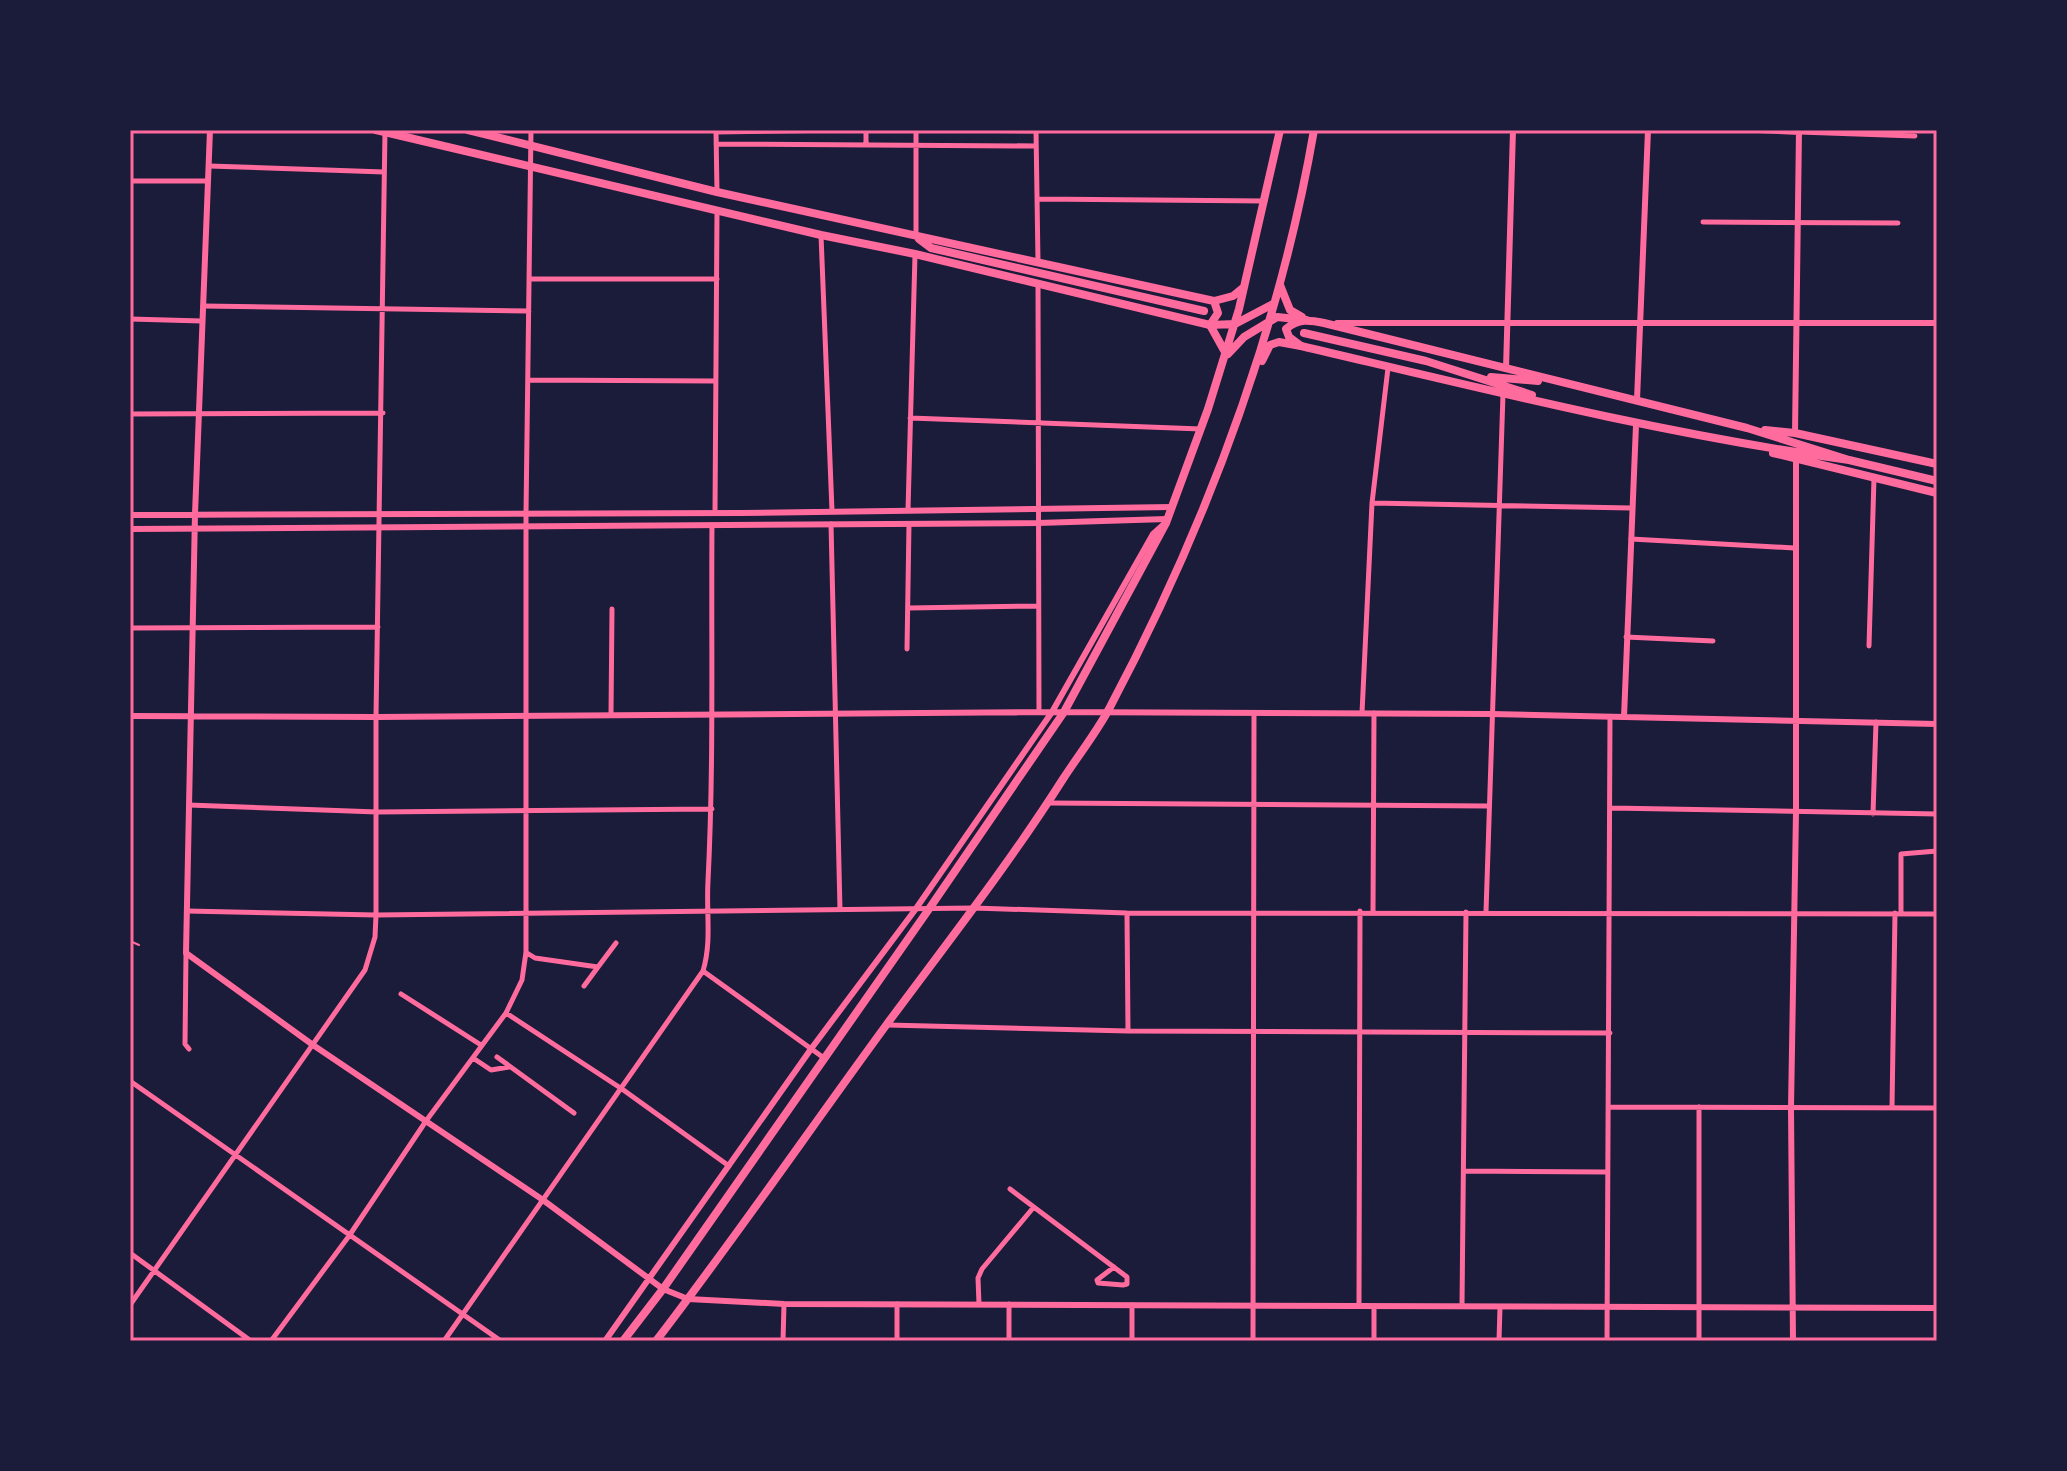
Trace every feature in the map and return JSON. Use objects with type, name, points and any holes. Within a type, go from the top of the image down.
[{"type":"main road","points":[[468,130],[717,192],[1214,301],[1233,296],[1245,287]]},
{"type":"main road","points":[[623,1341],[663,1289],[1064,712],[1166,521],[1202,429],[1245,287],[1280,130]]},
{"type":"main road","points":[[656,1341],[974,908],[1107,712],[1196,522],[1254,371],[1280,285],[1314,130]]},
{"type":"main road","points":[[382,131],[1210,325],[1235,324],[1273,304]]},
{"type":"main road","points":[[916,236],[931,248],[1204,311]]},
{"type":"main road","points":[[915,254],[931,248]]},
{"type":"main road","points":[[1280,285],[1290,310],[1306,320]]},
{"type":"main road","points":[[1210,325],[1218,313],[1214,301]]},
{"type":"main road","points":[[1224,356],[1244,337],[1283,317],[1324,323],[1747,428],[1849,460],[1937,481]]},
{"type":"main road","points":[[1301,346],[1289,337],[1286,329],[1306,320]]},
{"type":"main road","points":[[1210,325],[1224,356]]},
{"type":"main road","points":[[1304,333],[1475,375],[1547,403]]},
{"type":"main road","points":[[1254,371],[1270,345],[1279,342],[1636,425],[1849,460]]},
{"type":"main road","points":[[1475,375],[1550,381]]},
{"type":"main road","points":[[1747,428],[1795,433],[1937,464]]},
{"type":"main road","points":[[1753,446],[1796,460],[1937,493]]},
{"type":"street","points":[[189,1049],[185,1044],[186,953],[195,514],[210,130]]},
{"type":"street","points":[[271,1341],[506,1013],[522,980],[526,952],[526,513],[531,130]]},
{"type":"street","points":[[717,192],[716,131],[841,130]]},
{"type":"street","points":[[866,130],[866,145]]},
{"type":"street","points":[[916,130],[916,236]]},
{"type":"street","points":[[949,130],[1036,131],[1038,262]]},
{"type":"street","points":[[1506,369],[1513,130]]},
{"type":"street","points":[[1637,400],[1648,130]]},
{"type":"street","points":[[1758,130],[1915,136]]},
{"type":"street","points":[[130,1305],[365,970],[375,937],[384,309],[382,131]]},
{"type":"street","points":[[1795,433],[1799,131]]},
{"type":"street","points":[[716,144],[1036,146]]},
{"type":"street","points":[[209,166],[384,172]]},
{"type":"street","points":[[130,181],[208,181]]},
{"type":"street","points":[[1038,199],[1266,201]]},
{"type":"street","points":[[715,513],[717,211]]},
{"type":"street","points":[[1703,222],[1898,223]]},
{"type":"street","points":[[821,235],[832,511]]},
{"type":"street","points":[[908,510],[915,254]]},
{"type":"street","points":[[529,279],[717,279]]},
{"type":"street","points":[[1038,285],[1039,712]]},
{"type":"street","points":[[203,306],[529,311]]},
{"type":"street","points":[[130,319],[202,321]]},
{"type":"street","points":[[1324,323],[1937,323]]},
{"type":"street","points":[[1362,713],[1372,503],[1388,367]]},
{"type":"street","points":[[528,380],[715,381]]},
{"type":"street","points":[[1486,912],[1503,394]]},
{"type":"street","points":[[130,414],[383,413]]},
{"type":"street","points":[[910,418],[1202,429]]},
{"type":"street","points":[[1624,717],[1636,425]]},
{"type":"street","points":[[1793,1341],[1791,1108],[1796,812],[1796,460]]},
{"type":"street","points":[[1869,646],[1874,478]]},
{"type":"street","points":[[1372,503],[1631,508]]},
{"type":"street","points":[[130,515],[990,511],[1172,507]]},
{"type":"street","points":[[990,511],[990,522]]},
{"type":"street","points":[[647,513],[647,525]]},
{"type":"street","points":[[317,514],[317,529]]},
{"type":"street","points":[[130,529],[1166,521]]},
{"type":"street","points":[[605,1341],[811,1049],[915,910],[1052,712],[1153,534],[1166,521]]},
{"type":"street","points":[[831,523],[840,910]]},
{"type":"street","points":[[907,649],[909,523]]},
{"type":"street","points":[[444,1341],[703,971],[710,939],[706,911],[712,809],[712,525]]},
{"type":"street","points":[[1631,539],[1794,548]]},
{"type":"street","points":[[908,608],[1038,606]]},
{"type":"street","points":[[611,714],[612,609]]},
{"type":"street","points":[[130,628],[378,627]]},
{"type":"street","points":[[1626,637],[1713,641]]},
{"type":"street","points":[[1253,1341],[1254,713]]},
{"type":"street","points":[[1373,911],[1374,713]]},
{"type":"street","points":[[130,716],[1374,713],[1937,724]]},
{"type":"street","points":[[1607,1341],[1610,717]]},
{"type":"street","points":[[1873,814],[1876,721]]},
{"type":"street","points":[[1048,803],[1488,806]]},
{"type":"street","points":[[189,805],[377,812],[712,809]]},
{"type":"street","points":[[1611,808],[1937,814]]},
{"type":"street","points":[[1892,1108],[1901,854],[1937,851]]},
{"type":"street","points":[[187,911],[376,915],[974,908],[1127,913],[1937,914]]},
{"type":"street","points":[[1359,1304],[1360,911]]},
{"type":"street","points":[[1462,1306],[1466,912]]},
{"type":"street","points":[[1127,913],[1128,1031]]},
{"type":"street","points":[[584,986],[616,943]]},
{"type":"street","points":[[526,952],[535,958],[598,967]]},
{"type":"street","points":[[186,953],[313,1045],[543,1200],[663,1289],[688,1299],[784,1304],[1937,1308]]},
{"type":"street","points":[[703,971],[824,1058]]},
{"type":"street","points":[[401,994],[481,1045]]},
{"type":"street","points":[[506,1013],[622,1089],[729,1166]]},
{"type":"street","points":[[887,1025],[1128,1031],[1610,1033]]},
{"type":"street","points":[[497,1057],[574,1113]]},
{"type":"street","points":[[473,1058],[491,1070],[509,1067]]},
{"type":"street","points":[[130,1081],[501,1341]]},
{"type":"street","points":[[776,1102],[788,1110]]},
{"type":"street","points":[[1609,1107],[1937,1108]]},
{"type":"street","points":[[1699,1107],[1699,1341]]},
{"type":"street","points":[[1465,1171],[1608,1172]]},
{"type":"street","points":[[1010,1189],[1033,1208],[1114,1267],[1127,1277],[1127,1284],[1098,1283],[1097,1280],[1114,1267]]},
{"type":"street","points":[[979,1304],[978,1278],[982,1269],[1033,1208]]},
{"type":"street","points":[[694,1215],[706,1226]]},
{"type":"street","points":[[130,1253],[251,1341]]},
{"type":"street","points":[[783,1341],[784,1304]]},
{"type":"street","points":[[897,1304],[897,1341]]},
{"type":"street","points":[[1009,1304],[1009,1341]]},
{"type":"street","points":[[1374,1304],[1374,1341]]},
{"type":"street","points":[[1132,1305],[1132,1341]]},
{"type":"street","points":[[1499,1341],[1500,1307]]},
{"type":"lane","points":[[130,941],[139,945]]}]
